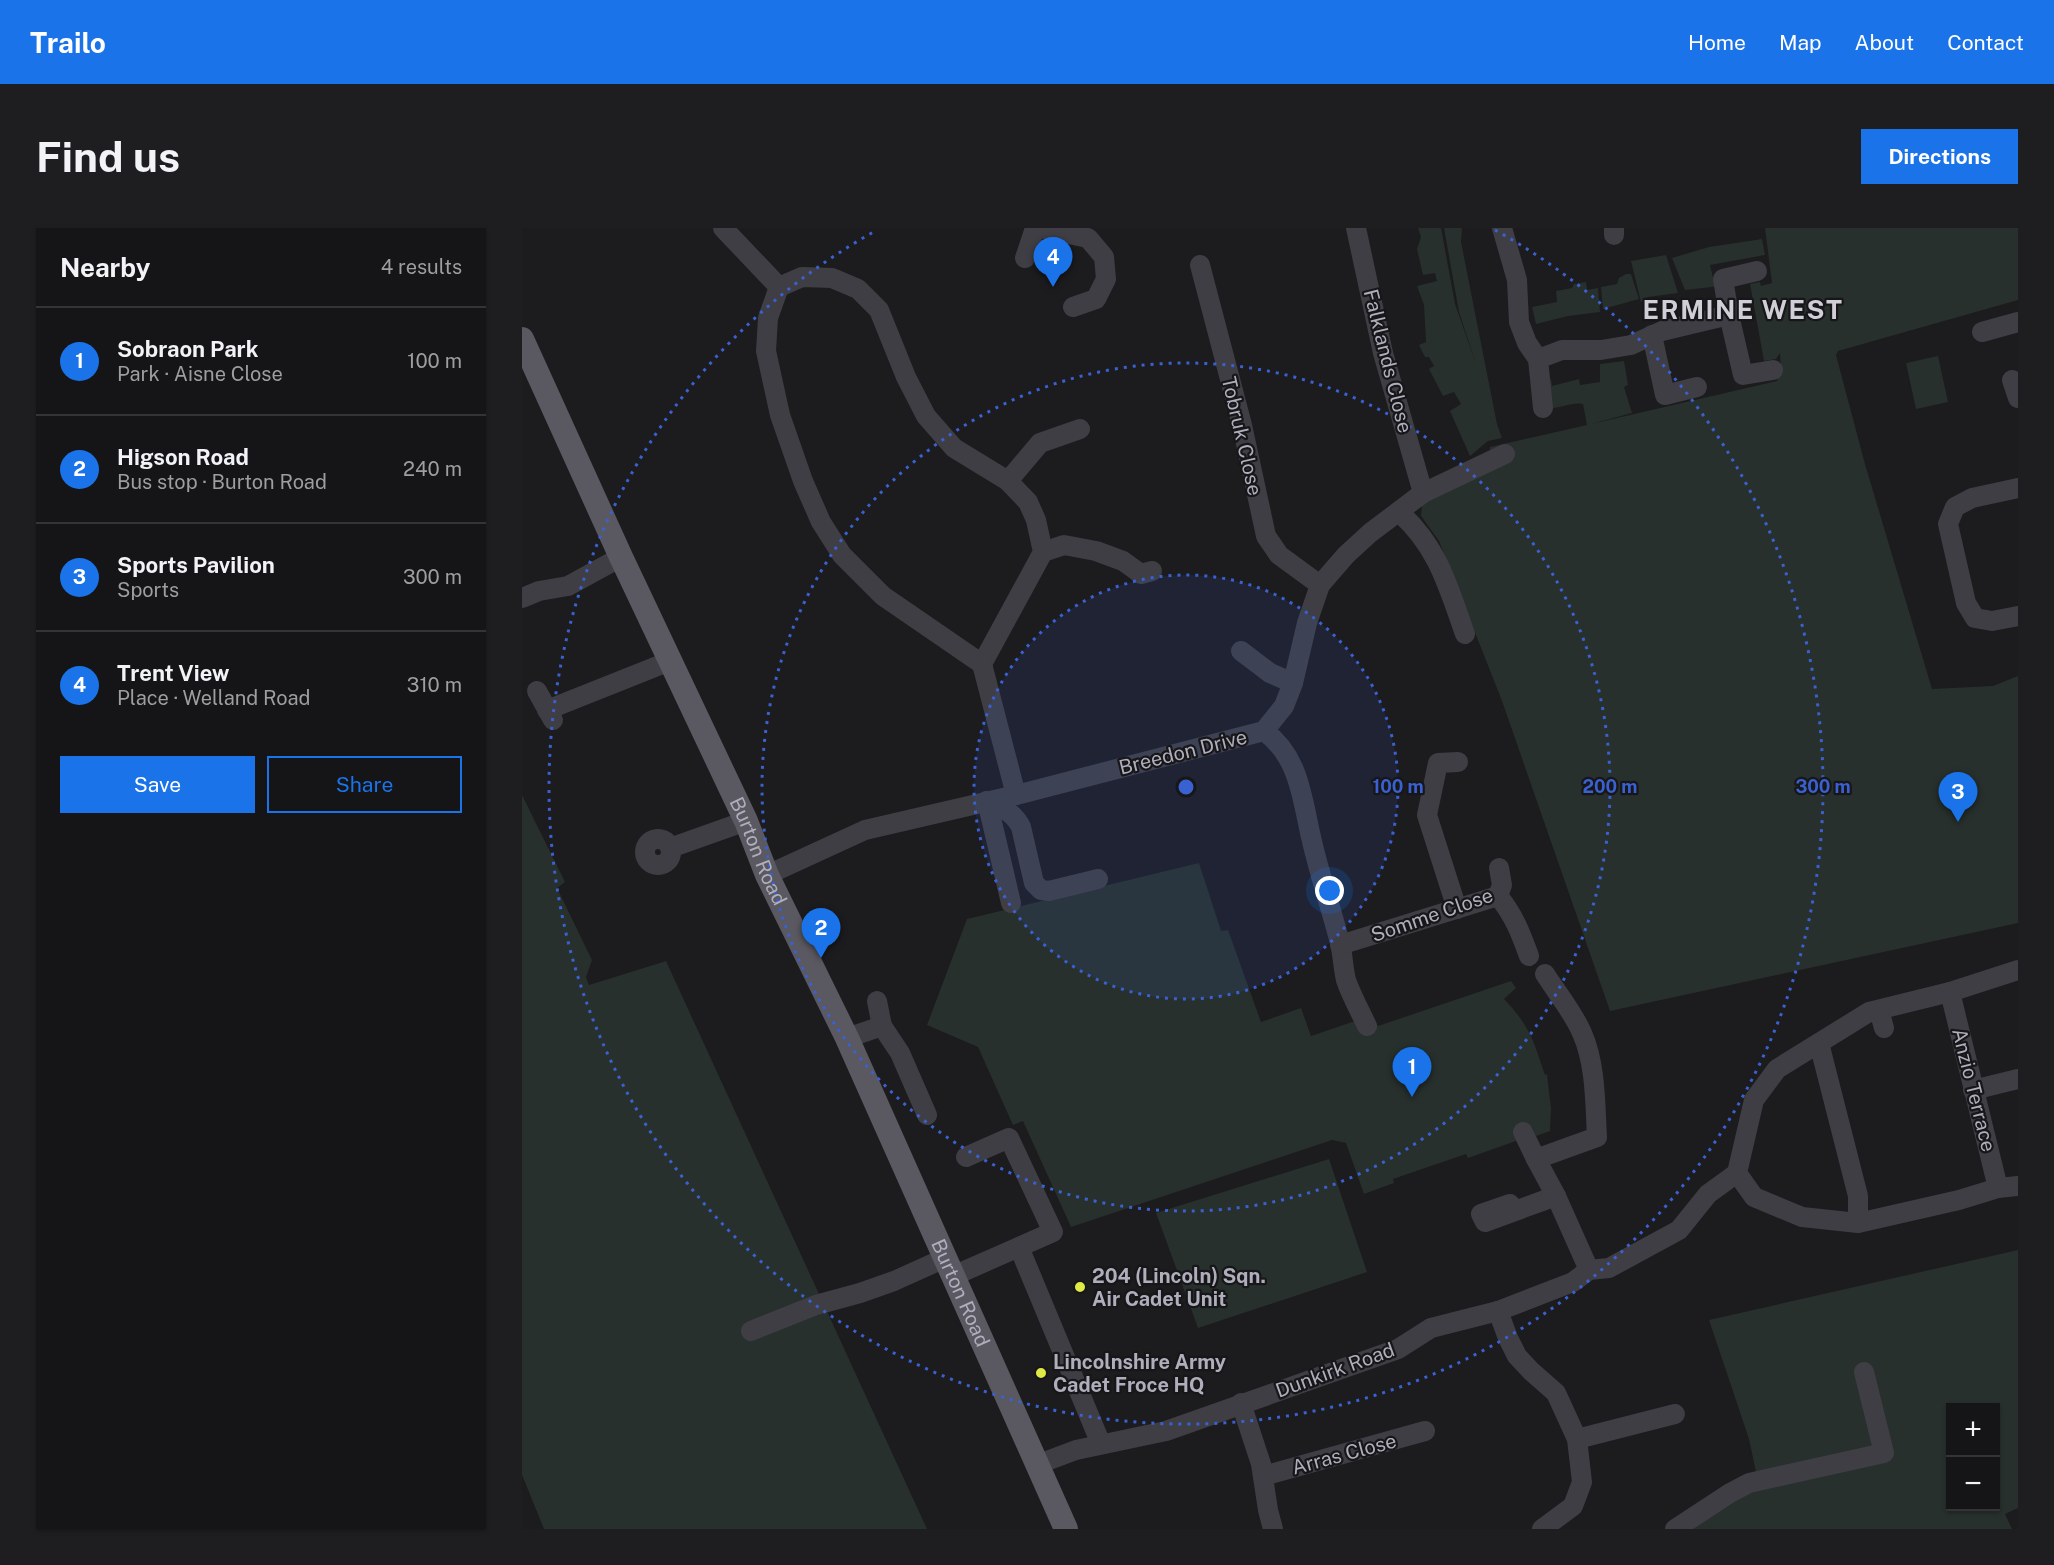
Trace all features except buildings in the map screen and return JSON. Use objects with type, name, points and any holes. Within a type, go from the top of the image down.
[{"type":"main road","name":"Burton Road","points":[[522,339],[621,557],[746,821],[767,875],[847,1038],[1066,1529]]},
{"type":"street","points":[[723,228],[778,287]]},
{"type":"street","points":[[1025,258],[1035,228]]},
{"type":"street","points":[[1040,228],[1088,238],[1104,257],[1106,279],[1096,299],[1073,307]]},
{"type":"street","name":"Falklands Close","points":[[1356,228],[1383,353],[1423,493]]},
{"type":"street","points":[[1502,228],[1517,280],[1519,322],[1527,343],[1538,359],[1543,408]]},
{"type":"street","name":"Tobruk Close","points":[[1200,265],[1242,425],[1266,536],[1279,555],[1320,585]]},
{"type":"street","points":[[1757,271],[1723,279],[1743,375],[1773,370]]},
{"type":"street","points":[[981,664],[1043,552],[1036,520],[1028,502],[1008,481],[954,448],[926,416],[906,377],[879,310],[858,289],[832,278],[802,277],[778,287],[768,318],[766,351],[780,415],[803,481],[821,522],[842,555],[883,596],[981,664],[1016,795]]},
{"type":"street","points":[[1538,359],[1562,350],[1601,350],[1631,345],[1662,331],[1729,315]]},
{"type":"street","points":[[1982,332],[2018,322]]},
{"type":"street","points":[[1652,335],[1665,394],[1696,387]]},
{"type":"street","points":[[1008,481],[1040,443],[1080,429]]},
{"type":"street","name":"Breedon Drive","points":[[767,875],[866,830],[1016,795],[1264,731],[1284,706],[1293,683],[1307,623],[1320,585],[1346,555],[1370,533],[1423,493],[1505,454]]},
{"type":"street","points":[[2018,488],[1972,498],[1955,507],[1948,524],[1966,603],[1976,618],[1992,621],[2018,616]]},
{"type":"street","points":[[1400,512],[1415,526],[1434,554],[1447,579],[1465,634]]},
{"type":"street","points":[[1043,552],[1064,545],[1123,561],[1141,574],[1152,571]]},
{"type":"street","points":[[522,598],[539,591],[568,586],[621,557]]},
{"type":"street","points":[[1241,651],[1270,673],[1293,683]]},
{"type":"street","points":[[537,691],[550,716],[670,661]]},
{"type":"street","points":[[1264,731],[1276,740],[1288,756],[1297,776],[1305,800],[1311,837],[1340,945],[1346,980],[1367,1026]]},
{"type":"street","points":[[1456,909],[1427,815],[1438,764],[1458,762]]},
{"type":"street","points":[[987,801],[1003,808],[1017,819],[1037,888],[1049,891],[1098,879]]},
{"type":"street","points":[[987,801],[1011,903]]},
{"type":"street","points":[[670,848],[746,821]]},
{"type":"street","name":"Somme Close","points":[[1340,945],[1498,896],[1502,885],[1499,868]]},
{"type":"street","points":[[1498,896],[1510,910],[1530,956]]},
{"type":"street","points":[[2018,970],[1950,992],[1882,1019],[1869,1012],[1777,1069],[1754,1100],[1737,1173],[1754,1197],[1802,1217],[1858,1223],[1932,1198],[2018,1186]]},
{"type":"street","points":[[1536,1159],[1597,1137],[1595,1094],[1590,1058],[1582,1032],[1545,974]]},
{"type":"street","name":"Anzio Terrace","points":[[1950,992],[1998,1188]]},
{"type":"street","points":[[877,1001],[882,1026],[900,1053],[927,1115]]},
{"type":"street","points":[[847,1038],[882,1026]]},
{"type":"street","points":[[1819,1043],[1858,1196],[1858,1223]]},
{"type":"street","points":[[1973,1090],[2018,1079]]},
{"type":"street","points":[[1523,1132],[1556,1196],[1589,1270]]},
{"type":"street","points":[[751,1331],[816,1305],[1019,1247],[1053,1232],[1009,1138],[966,1157]]},
{"type":"street","name":"Dunkirk Road","points":[[1036,1465],[1076,1450],[1166,1431],[1398,1349],[1431,1328],[1498,1311],[1573,1282],[1589,1270],[1609,1268],[1679,1230],[1708,1194],[1737,1173]]},
{"type":"street","points":[[1512,1212],[1556,1196]]},
{"type":"street","points":[[1019,1247],[1101,1444]]},
{"type":"street","points":[[1498,1311],[1517,1356],[1556,1393],[1577,1439],[1582,1482],[1573,1506],[1542,1529]]},
{"type":"street","points":[[1675,1529],[1730,1492],[1749,1483],[1884,1453],[1864,1372]]},
{"type":"street","points":[[1242,1403],[1263,1476],[1273,1529]]},
{"type":"street","points":[[1577,1439],[1675,1414]]},
{"type":"street","name":"Arras Close","points":[[1263,1476],[1425,1431]]},
{"type":"shaded area","points":[[1418,228],[1441,228],[1455,304],[1476,364],[1459,312],[1444,228],[1462,228],[1461,242],[1497,424],[1502,438],[1488,441],[1470,456],[1450,411],[1461,404],[1454,392],[1443,396],[1429,369],[1434,366],[1429,357],[1425,357],[1419,345],[1426,342],[1424,305],[1417,286],[1437,281],[1435,273],[1423,275],[1417,249],[1421,237]]},
{"type":"shaded area","points":[[1765,228],[2018,228],[2018,300],[1838,351],[1836,355],[1865,464],[1932,689],[1993,686],[2018,676],[2018,923],[1610,1011],[1502,701],[1439,541],[1421,516],[1422,504],[1490,465],[1490,447],[1587,425],[1583,404],[1551,408],[1546,382],[1551,379],[1552,386],[1579,379],[1580,385],[1600,382],[1600,364],[1624,361],[1628,385],[1624,387],[1632,413],[1591,424],[1777,381],[1781,372],[1780,353],[1776,359],[1764,361],[1750,284],[1760,282],[1761,286],[1772,283]]},
{"type":"shaded area","points":[[1762,239],[1765,255],[1710,265],[1714,282],[1721,286],[1685,290],[1672,258],[1709,247]]},
{"type":"shaded area","points":[[1666,255],[1678,293],[1648,297],[1641,302],[1631,261]]},
{"type":"shaded area","points":[[1631,274],[1639,299],[1603,309],[1601,287],[1617,284],[1619,278]]},
{"type":"shaded area","points":[[1586,282],[1587,290],[1598,288],[1600,312],[1568,316],[1536,324],[1532,307],[1557,302],[1556,291]]},
{"type":"shaded area","points":[[1938,356],[1948,402],[1916,409],[1906,363]]},
{"type":"shaded area","points":[[522,795],[565,882],[557,888],[592,960],[586,977],[589,985],[666,961],[927,1529],[544,1529],[522,1475]]},
{"type":"shaded area","points":[[1199,863],[1221,931],[1228,930],[1261,1022],[1301,1008],[1311,1036],[1355,1021],[1376,1023],[1378,1026],[1511,981],[1516,988],[1504,999],[1525,1026],[1545,1075],[1547,1074],[1551,1108],[1550,1131],[1536,1136],[1532,1127],[1514,1134],[1516,1141],[1468,1158],[1466,1154],[1393,1179],[1394,1183],[1364,1194],[1346,1143],[1332,1140],[1071,1227],[1023,1121],[1013,1125],[978,1047],[927,1025],[967,919]]},
{"type":"shaded area","points":[[1329,1159],[1367,1272],[1198,1328],[1156,1213]]},
{"type":"shaded area","points":[[2018,1250],[2018,1508],[2005,1514],[2012,1529],[1665,1529],[1756,1472],[1749,1439],[1709,1320]]},
{"type":"place","name":"Trent View","points":[[1053,287]]},
{"type":"place","name":"Sports Pavilion","points":[[1958,822]]},
{"type":"place","name":"Higson Road","points":[[821,958]]},
{"type":"place","name":"Sobraon Park","points":[[1412,1097]]},
{"type":"place","name":"204 (Lincoln) Sqn. Air Cadet Unit","points":[[1080,1287]]},
{"type":"place","name":"Lincolnshire Army Cadet Froce HQ","points":[[1041,1373]]},
{"type":"district","name":"ERMINE WEST","points":[[1743,310]]}]
